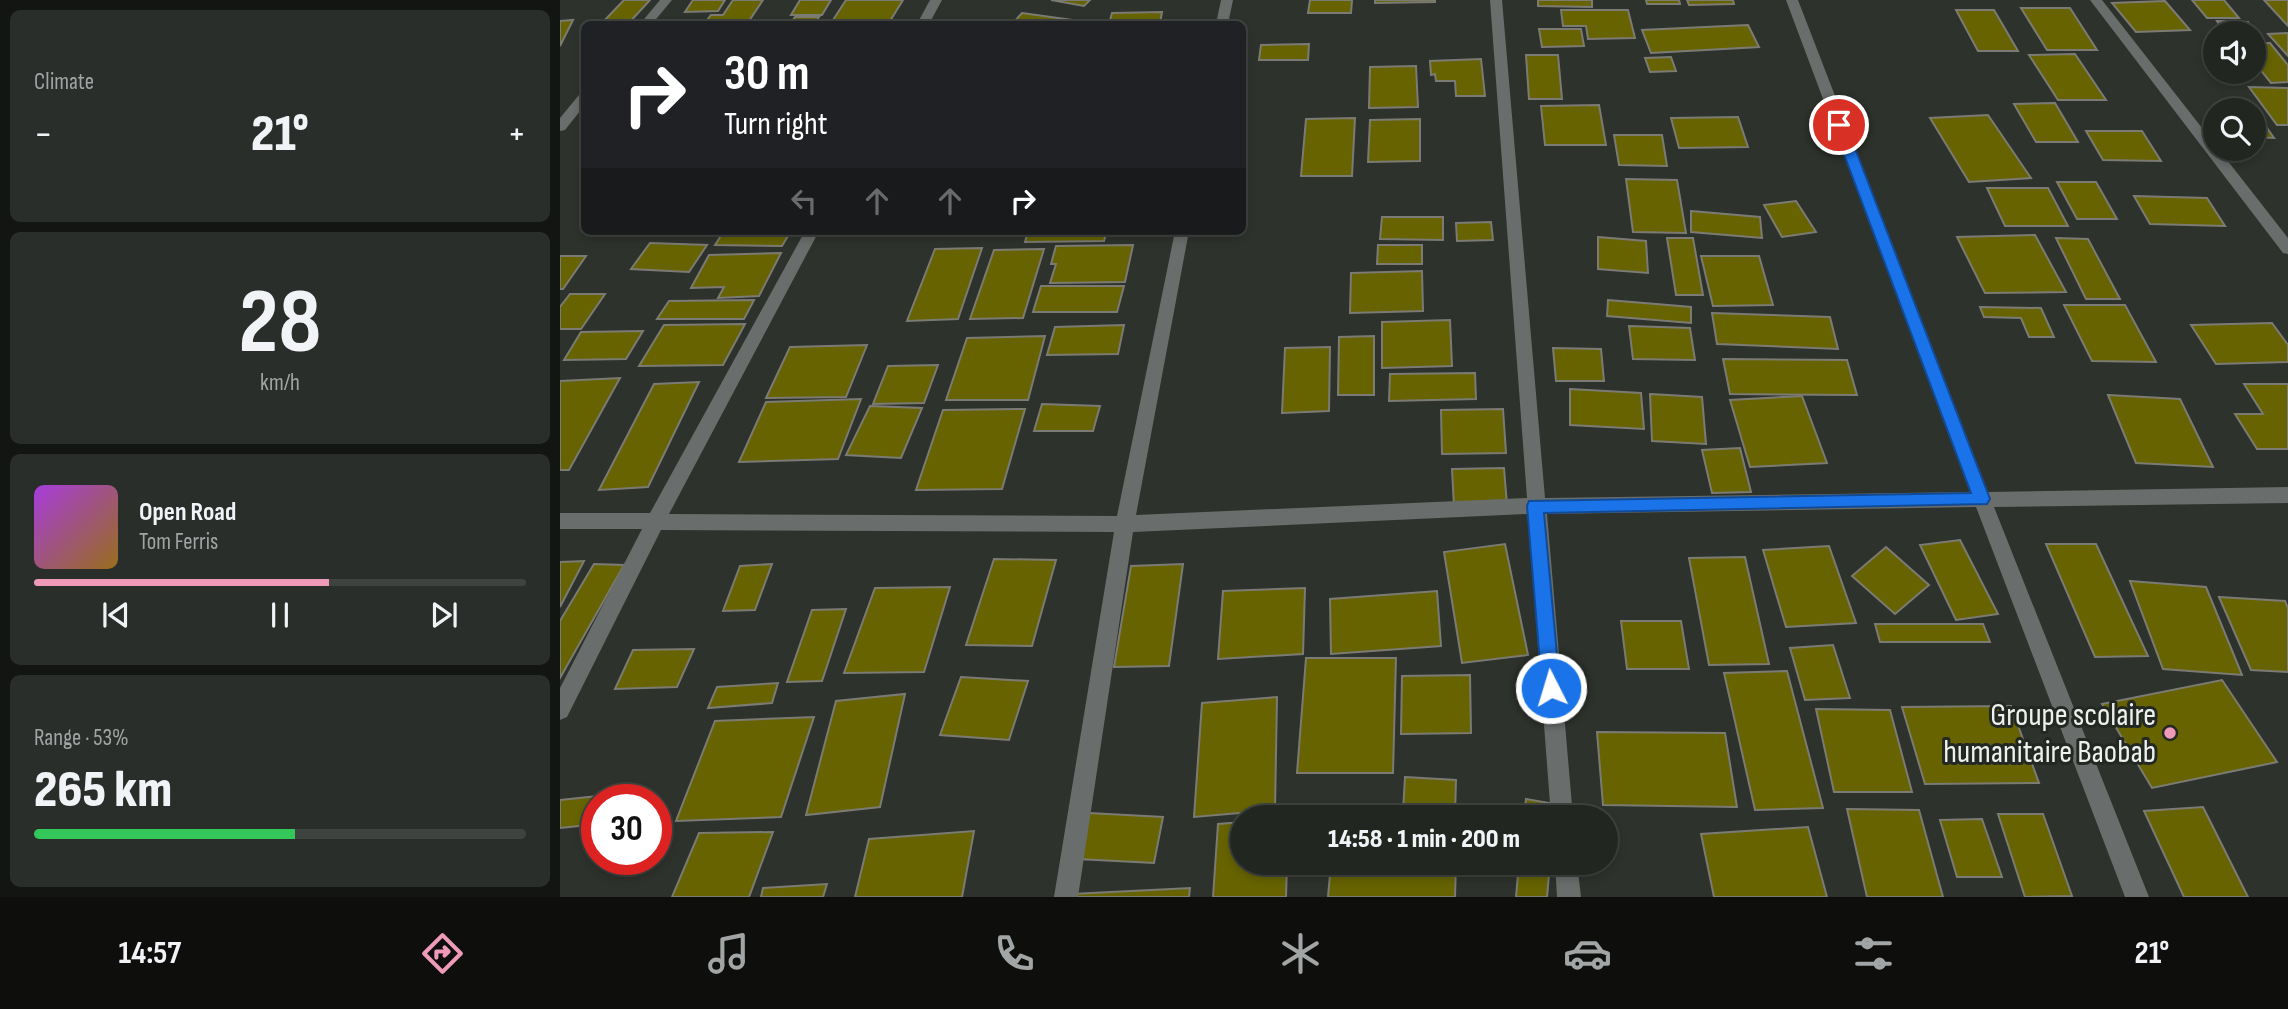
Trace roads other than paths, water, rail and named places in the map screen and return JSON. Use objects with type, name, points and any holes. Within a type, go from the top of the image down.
[{"type":"street","points":[[648,21],[666,0]]},
{"type":"street","points":[[925,21],[936,0]]},
{"type":"street","points":[[1223,21],[1227,0]]},
{"type":"street","points":[[1496,0],[1561,805]]},
{"type":"street","points":[[1792,0],[2137,897]]},
{"type":"street","points":[[2096,0],[2288,249]]},
{"type":"street","points":[[560,127],[581,102]]},
{"type":"street","points":[[560,710],[656,520],[810,235]]},
{"type":"street","points":[[1066,897],[1125,524],[1181,235]]},
{"type":"street","points":[[560,521],[1125,524],[1535,506],[2288,495]]},
{"type":"street","points":[[1567,875],[1569,897]]},
{"type":"place","name":"Groupe scolaire humanitaire Baobab","points":[[2170,733]]}]
